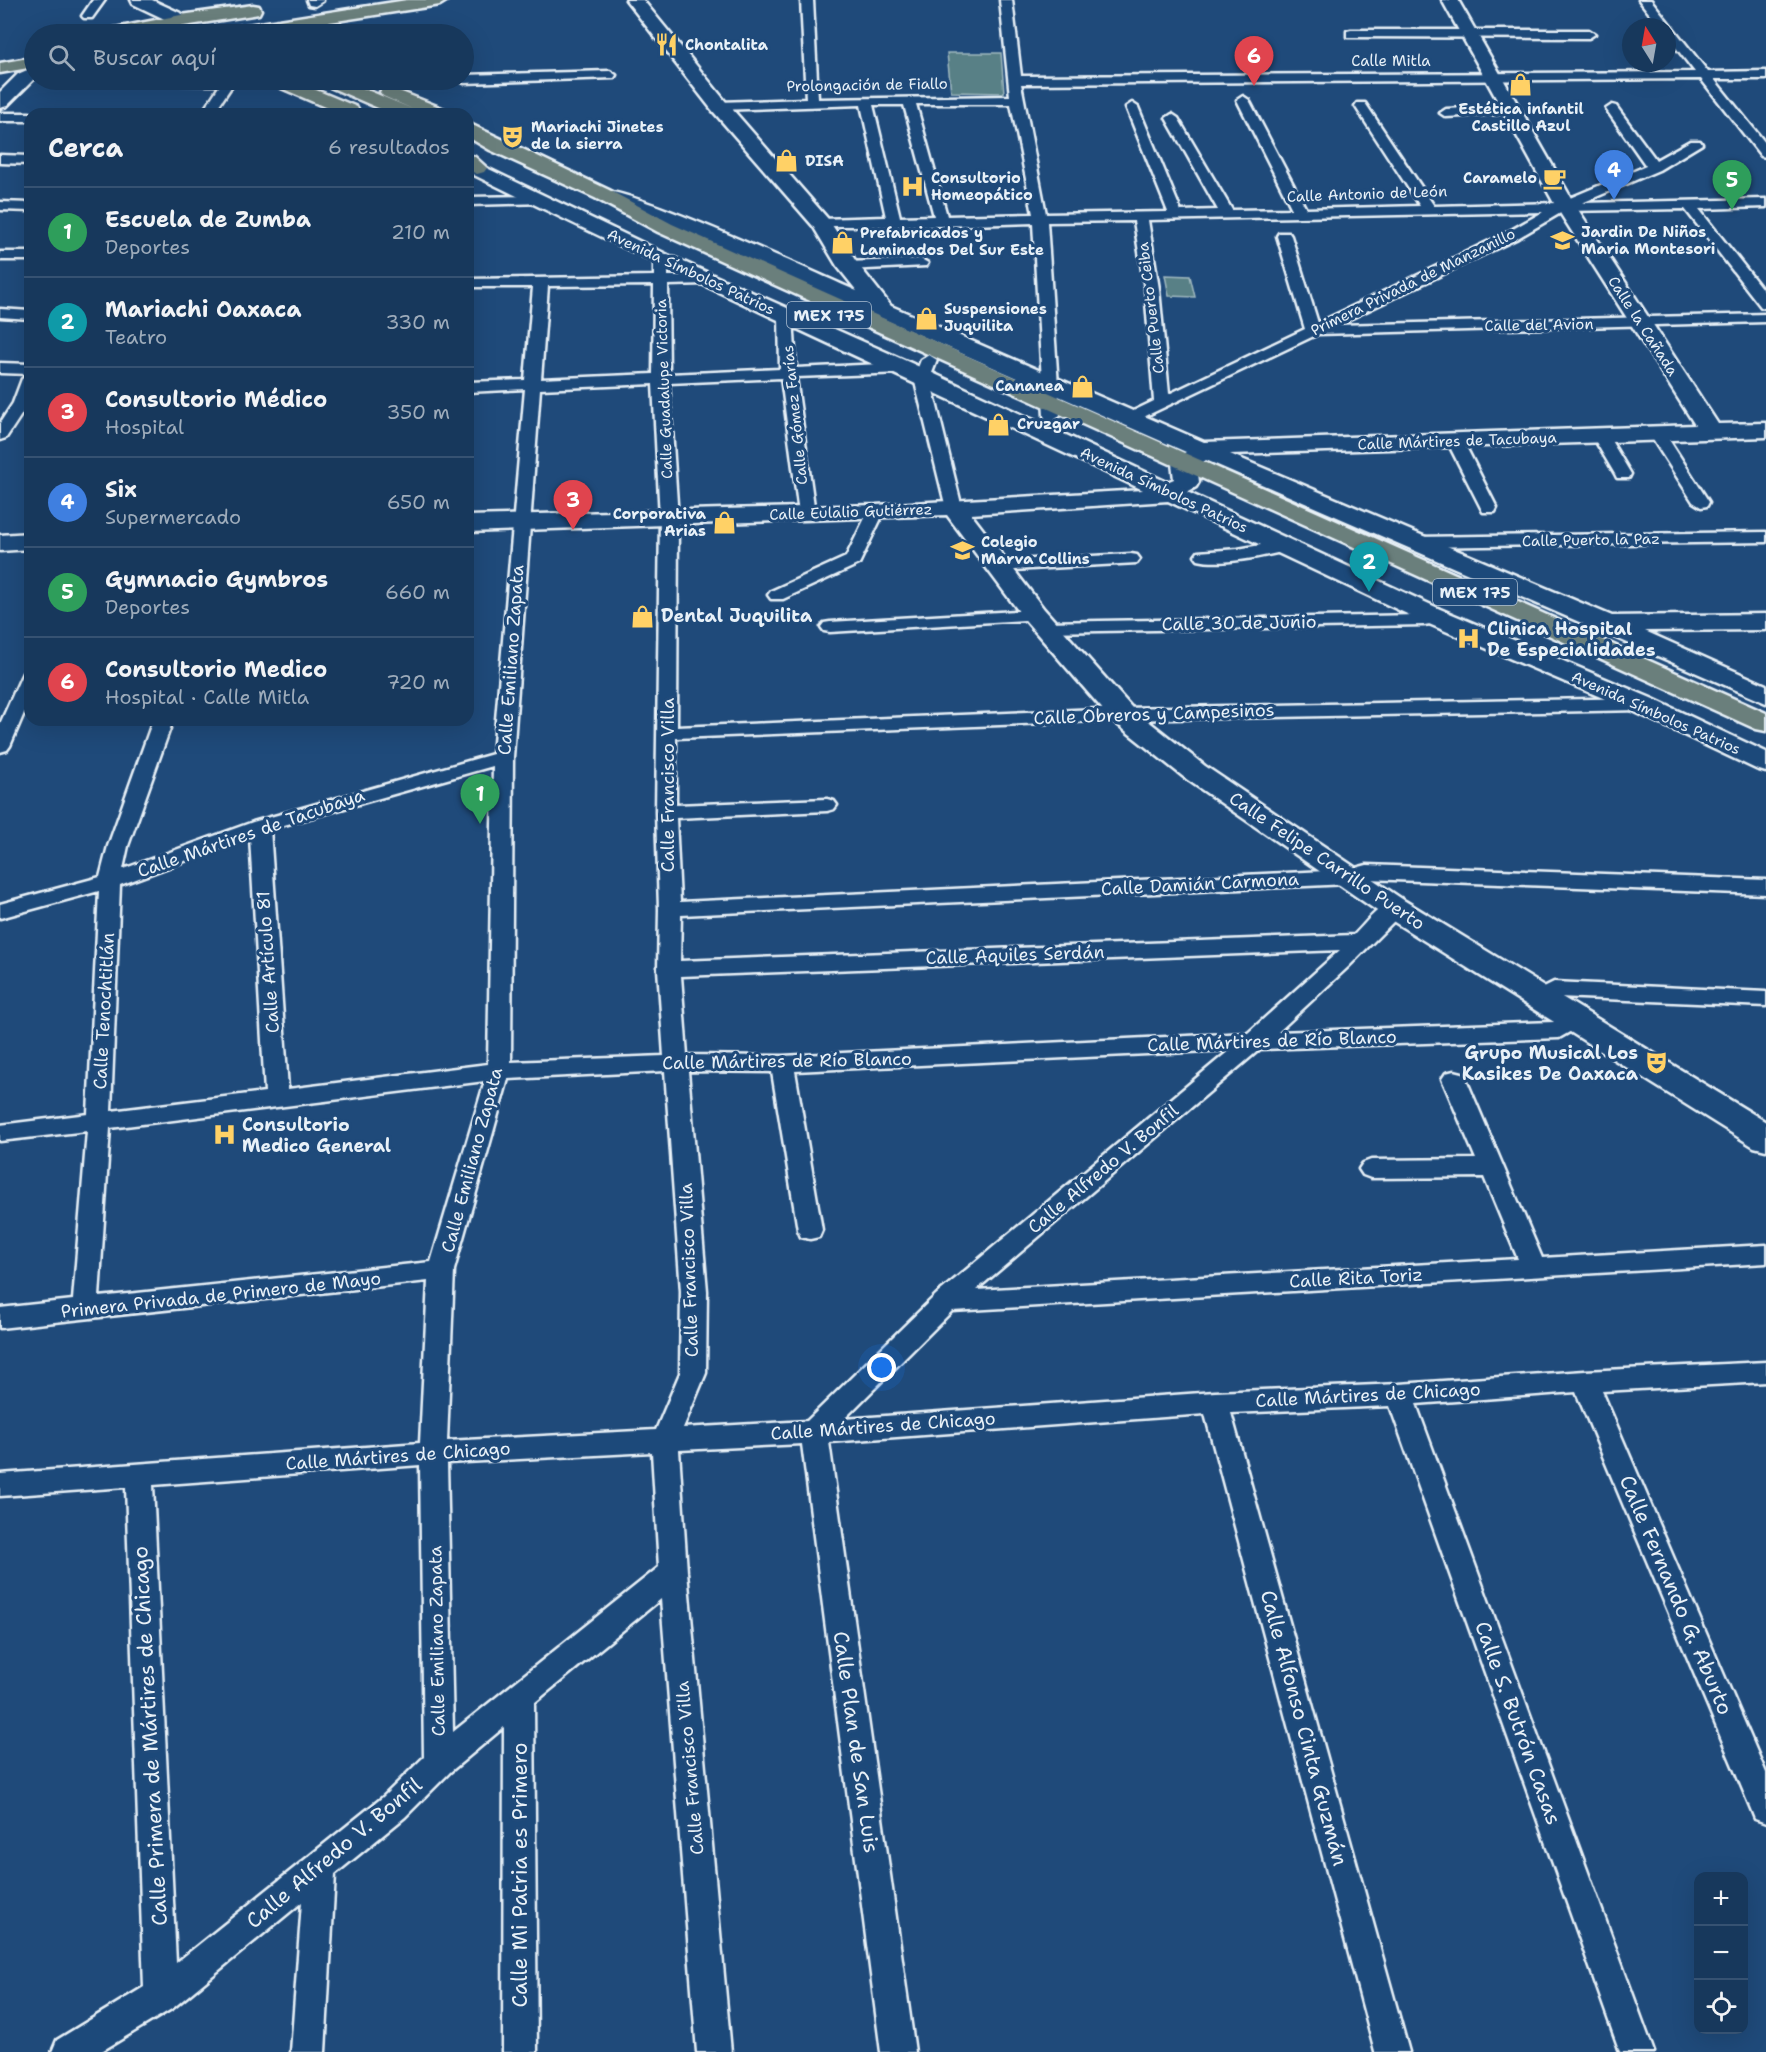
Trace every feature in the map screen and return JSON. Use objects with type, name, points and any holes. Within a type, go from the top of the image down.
[{"type":"main road","points":[[302,22],[317,0]]},
{"type":"main road","points":[[293,4],[317,0]]},
{"type":"main road","points":[[299,24],[338,9],[387,0]]},
{"type":"main road","points":[[289,24],[440,0]]},
{"type":"main road","points":[[161,24],[271,7]]},
{"type":"main road","points":[[330,24],[342,16]]},
{"type":"main road","points":[[181,20],[190,24]]},
{"type":"main road","points":[[0,55],[24,54]]},
{"type":"main road","points":[[0,70],[24,59]]},
{"type":"main road","points":[[301,90],[343,108]]},
{"type":"main road","points":[[331,90],[371,108]]},
{"type":"main road","points":[[352,90],[394,108]]},
{"type":"main road","points":[[385,90],[426,108]]},
{"type":"main road","points":[[474,133],[497,146]]},
{"type":"main road","name":"MEX 175","points":[[474,140],[497,146]]},
{"type":"main road","name":"Avenida Símbolos Patrios","points":[[497,146],[602,194],[665,228],[1051,400],[1186,472],[1766,745]]},
{"type":"main road","name":"Avenida Símbolos Patrios","points":[[474,164],[918,369],[1051,400]]},
{"type":"main road","name":"Avenida Símbolos Patrios","points":[[1186,472],[1267,489],[1766,723]]},
{"type":"street","points":[[88,15],[99,0]]},
{"type":"street","points":[[139,0],[181,20]]},
{"type":"street","points":[[634,0],[719,106],[821,223],[849,266],[906,337]]},
{"type":"street","points":[[807,0],[813,102]]},
{"type":"street","points":[[1006,0],[1017,100],[1040,217],[1051,400]]},
{"type":"street","name":"Calle la Cañada","points":[[1450,0],[1565,205],[1712,433]]},
{"type":"street","points":[[1646,0],[1660,18]]},
{"type":"street","points":[[1351,34],[1589,34]]},
{"type":"street","points":[[1676,39],[1766,153]]},
{"type":"street","points":[[0,70],[24,75]]},
{"type":"street","points":[[474,79],[610,75]]},
{"type":"street","name":"Calle Mitla","points":[[1016,80],[1766,75]]},
{"type":"street","points":[[0,102],[24,82]]},
{"type":"street","points":[[211,108],[225,90]]},
{"type":"street","name":"Prolongación de Fiallo","points":[[719,106],[813,102],[1017,100]]},
{"type":"street","points":[[1243,100],[1301,213]]},
{"type":"street","points":[[866,101],[894,222]]},
{"type":"street","points":[[909,101],[942,222]]},
{"type":"street","points":[[1361,106],[1429,209]]},
{"type":"street","points":[[1132,107],[1176,215]]},
{"type":"street","points":[[1612,109],[1654,167]]},
{"type":"street","points":[[1446,113],[1512,110]]},
{"type":"street","points":[[0,117],[24,117]]},
{"type":"street","points":[[1172,118],[1227,214]]},
{"type":"street","name":"Primera Privada de Manzanillo","points":[[1131,418],[1162,401],[1511,236],[1565,205],[1654,167],[1695,144]]},
{"type":"street","points":[[0,159],[24,160]]},
{"type":"street","name":"Avenida Símbolos Patrios","points":[[474,164],[661,269],[706,280],[786,316],[918,369],[1186,472]]},
{"type":"street","name":"Avenida Símbolos Patrios","points":[[602,194],[679,222],[885,312],[1051,400],[1131,418],[1186,472],[1283,546],[1431,615],[1641,704],[1766,764]]},
{"type":"street","points":[[474,201],[539,200]]},
{"type":"street","name":"Calle Antonio de León","points":[[821,223],[942,222],[1040,217],[1301,213],[1565,205],[1766,203]]},
{"type":"street","points":[[1688,204],[1766,304]]},
{"type":"street","points":[[0,206],[24,207]]},
{"type":"street","name":"Calle Puerto Ceiba","points":[[1140,215],[1152,289],[1162,401]]},
{"type":"street","points":[[1284,236],[1312,330]]},
{"type":"street","points":[[0,256],[24,256]]},
{"type":"street","points":[[849,266],[921,263]]},
{"type":"street","points":[[474,283],[540,281],[661,269]]},
{"type":"street","name":"Calle Guadalupe Victoria","points":[[661,269],[661,380],[669,518]]},
{"type":"street","name":"Calle Emiliano Zapata","points":[[439,1762],[433,1453],[441,1270],[499,1071],[503,757],[540,281]]},
{"type":"street","points":[[0,313],[24,315]]},
{"type":"street","name":"Calle Gómez Farías","points":[[786,316],[788,374],[807,513]]},
{"type":"street","name":"Calle del Avion","points":[[1312,330],[1766,318]]},
{"type":"street","points":[[0,368],[24,369]]},
{"type":"street","points":[[474,387],[918,369],[954,508]]},
{"type":"street","points":[[1,432],[24,404]]},
{"type":"street","name":"Calle Mártires de Tacubaya","points":[[1186,472],[1212,447],[1601,437],[1766,430]]},
{"type":"street","points":[[1658,435],[1701,502]]},
{"type":"street","points":[[1601,437],[1623,474]]},
{"type":"street","points":[[1455,441],[1489,508]]},
{"type":"street","name":"Calle Eulalio Gutiérrez","points":[[474,524],[876,512],[1160,496],[1186,472]]},
{"type":"street","name":"Avenida Símbolos Patrios","points":[[1267,489],[1416,542],[1759,689]]},
{"type":"street","name":"Calle Felipe Carrillo Puerto","points":[[954,508],[1040,621],[1122,714],[1195,772],[1394,908],[1766,1138]]},
{"type":"street","points":[[777,595],[853,560],[876,512]]},
{"type":"street","name":"Calle Francisco Villa","points":[[669,518],[666,812],[670,909],[669,969],[694,1291],[693,1373],[666,1438],[673,1572],[714,2052]]},
{"type":"street","name":"Calle Puerto la Paz","points":[[1416,542],[1766,537]]},
{"type":"street","points":[[0,543],[24,541]]},
{"type":"street","points":[[1204,556],[1238,554],[1283,546]]},
{"type":"street","points":[[997,566],[1131,559]]},
{"type":"street","name":"Calle 30 de Junio","points":[[830,627],[1040,621],[1424,620],[1431,615]]},
{"type":"street","points":[[1606,623],[1766,622]]},
{"type":"street","points":[[0,746],[24,691]]},
{"type":"street","name":"Calle Obreros y Campesinos","points":[[667,733],[1122,714],[1641,704]]},
{"type":"street","name":"Calle Tenochtitlán","points":[[85,1310],[99,1122],[110,881],[118,846],[161,726]]},
{"type":"street","name":"Calle Mártires de Tacubaya","points":[[0,911],[110,881],[260,826],[366,794],[503,757]]},
{"type":"street","points":[[666,812],[827,805]]},
{"type":"street","name":"Calle Artículo 81","points":[[260,826],[277,1099]]},
{"type":"street","name":"Calle Damián Carmona","points":[[670,909],[1348,878],[1367,872],[1766,887]]},
{"type":"street","name":"Calle Alfredo V. Bonfil","points":[[814,1432],[945,1302],[1254,1041],[1361,942],[1394,908]]},
{"type":"street","name":"Calle Aquiles Serdán","points":[[669,969],[1361,942]]},
{"type":"street","points":[[1540,998],[1554,989],[1766,999]]},
{"type":"street","name":"Calle Mártires de Río Blanco","points":[[0,1133],[499,1071],[677,1063],[782,1064],[1254,1041],[1558,1030],[1574,1020]]},
{"type":"street","points":[[782,1064],[810,1230]]},
{"type":"street","points":[[1454,1078],[1534,1267]]},
{"type":"street","points":[[1371,1169],[1492,1168]]},
{"type":"street","name":"Calle Rita Toriz","points":[[945,1302],[1766,1254]]},
{"type":"street","name":"Primera Privada de Primero de Mayo","points":[[0,1318],[441,1270]]},
{"type":"street","name":"Calle Mártires de Chicago","points":[[0,1485],[433,1453],[666,1438],[814,1432],[1215,1403],[1399,1395],[1585,1381],[1764,1376]]},
{"type":"street","name":"Calle Fernando G. Aburto","points":[[1585,1381],[1766,1809]]},
{"type":"street","name":"Calle S. Butrón Casas","points":[[1399,1395],[1637,2052]]},
{"type":"street","name":"Calle Alfonso Cinta Guzmán","points":[[1215,1403],[1392,2052]]},
{"type":"street","name":"Calle Plan de San Luis","points":[[814,1432],[898,2052]]},
{"type":"street","name":"Calle Primera de Mártires de Chicago","points":[[139,1476],[162,1996]]},
{"type":"street","name":"Calle Alfredo V. Bonfil","points":[[69,2052],[162,1996],[394,1806],[439,1762],[673,1572]]},
{"type":"street","name":"Calle Mi Patria es Primero","points":[[519,1697],[520,2052]]},
{"type":"street","points":[[308,2052],[320,1868]]},
{"type":"green space","points":[[947,53],[1001,53],[1004,93],[951,92]]},
{"type":"green space","points":[[1165,275],[1190,276],[1195,297],[1169,296]]},
{"type":"place","name":"Chontalita","points":[[667,45]]},
{"type":"place","name":"Estética infantil Castillo Azul","points":[[1521,85]]},
{"type":"place","name":"Consultorio Medico","points":[[1254,86]]},
{"type":"place","name":"Mariachi Jinetes de la sierra","points":[[513,136]]},
{"type":"place","name":"DISA","points":[[787,161]]},
{"type":"place","name":"Caramelo","points":[[1555,178]]},
{"type":"place","name":"Consultorio Homeopático","points":[[913,187]]},
{"type":"place","name":"Six","points":[[1614,200]]},
{"type":"place","name":"Gymnacio Gymbros","points":[[1732,210]]},
{"type":"place","name":"Jardin De Niños Maria Montesori","points":[[1563,241]]},
{"type":"place","name":"Prefabricados y Laminados Del Sur Este","points":[[842,242]]},
{"type":"place","name":"Suspensiones Juquilita","points":[[926,318]]},
{"type":"place","name":"Cananea","points":[[1082,386]]},
{"type":"place","name":"Cruzgar","points":[[999,424]]},
{"type":"place","name":"Corporativa Arias","points":[[724,523]]},
{"type":"place","name":"Consultorio Médico","points":[[573,530]]},
{"type":"place","name":"Colegio Marva Collins","points":[[963,551]]},
{"type":"place","name":"Mariachi Oaxaca","points":[[1369,592]]},
{"type":"place","name":"Dental Juquilita","points":[[643,616]]},
{"type":"place","name":"Clinica Hospital De Especialidades","points":[[1469,639]]},
{"type":"place","name":"Escuela de Zumba","points":[[480,824]]},
{"type":"place","name":"Grupo Musical Los Kasikes De Oaxaca","points":[[1656,1063]]},
{"type":"place","name":"Consultorio Medico General","points":[[224,1135]]}]
